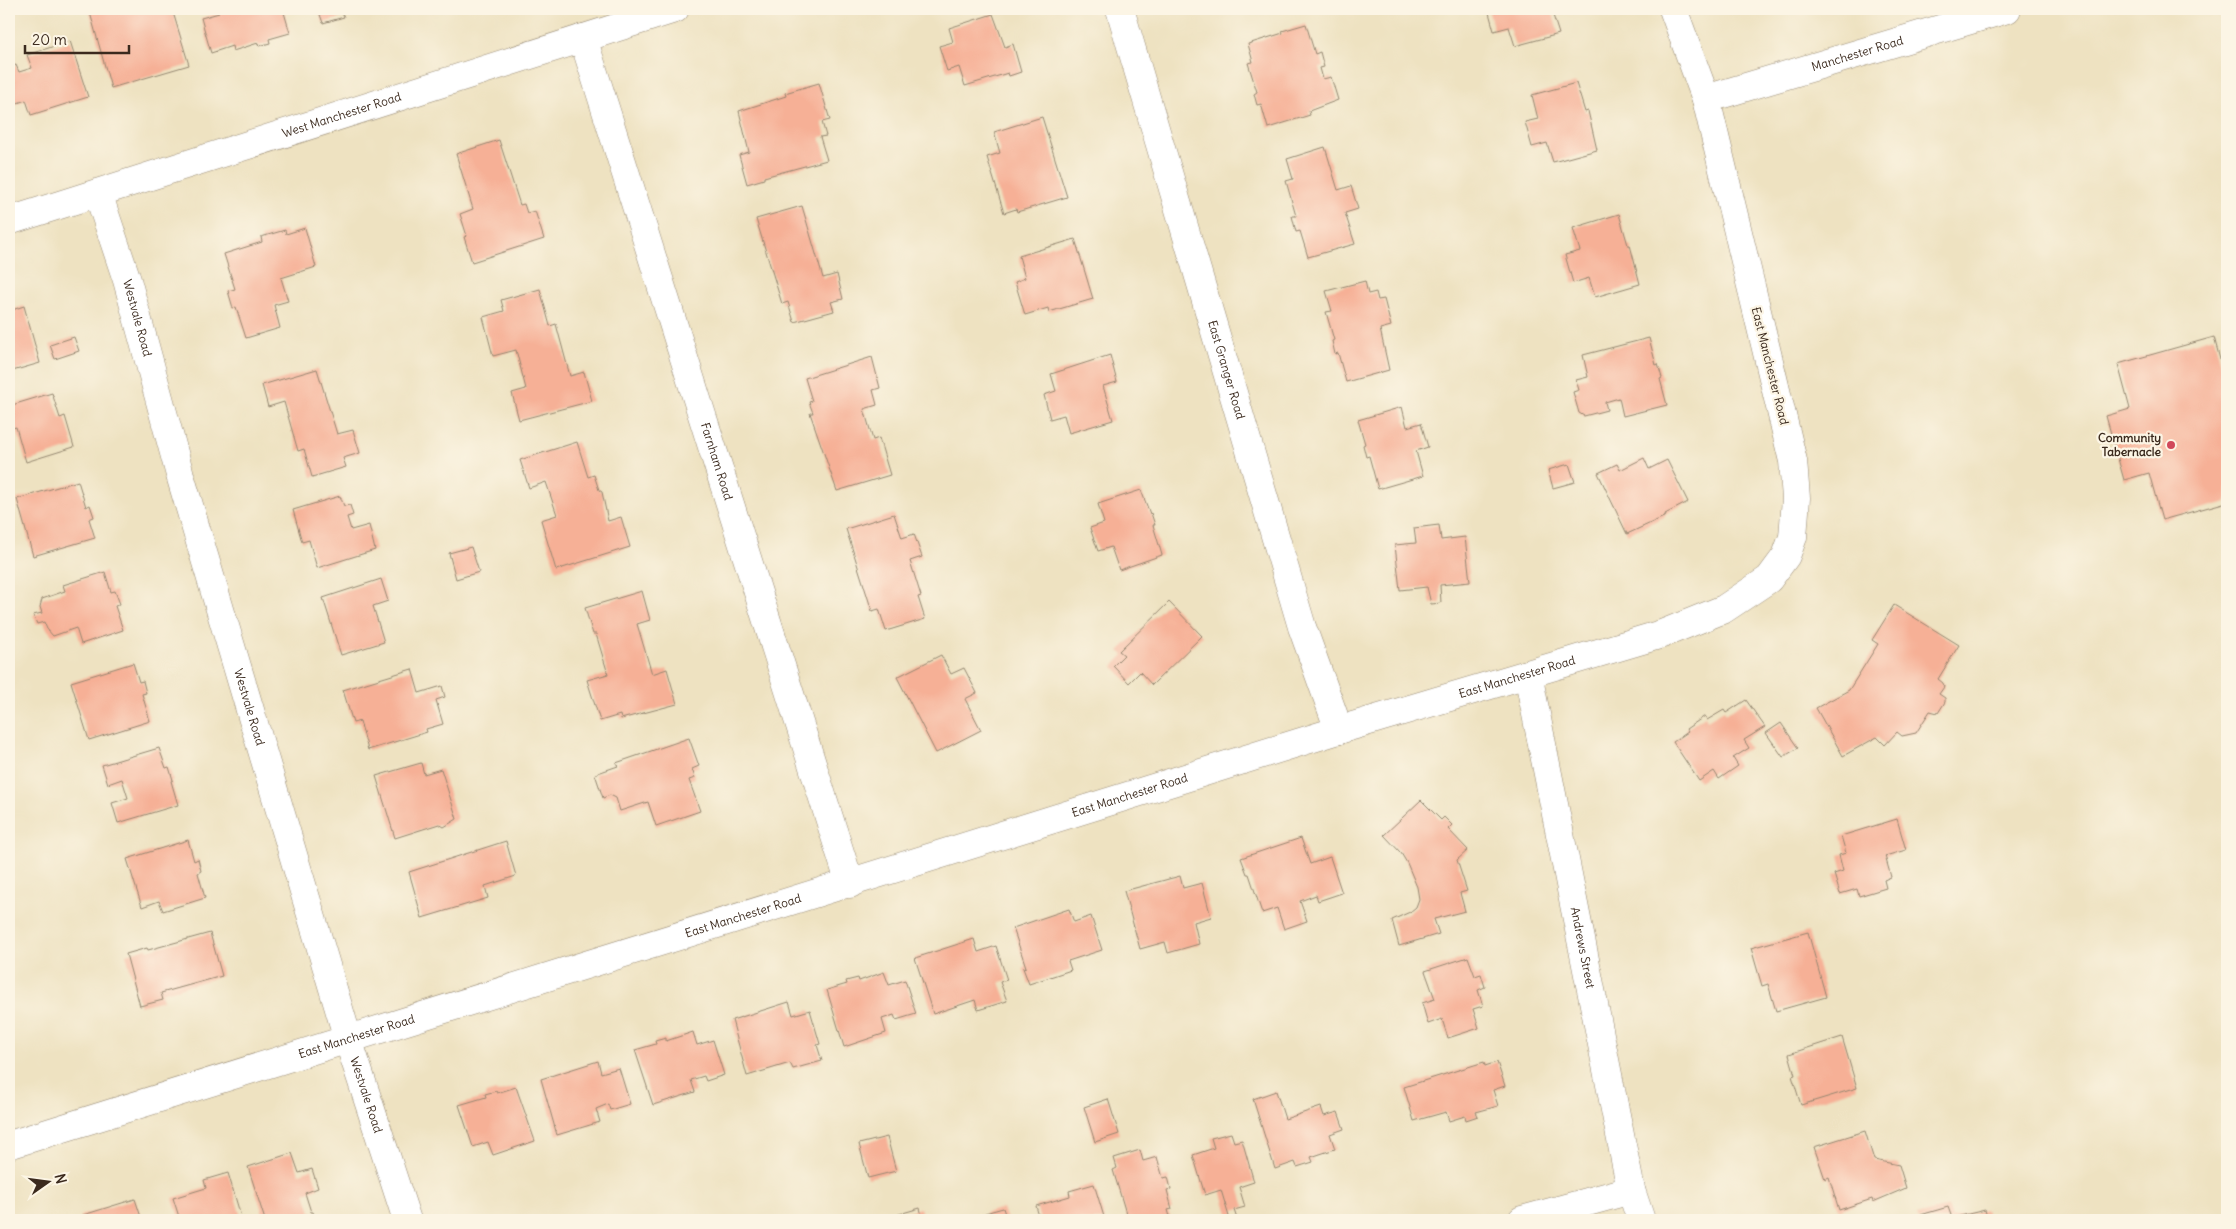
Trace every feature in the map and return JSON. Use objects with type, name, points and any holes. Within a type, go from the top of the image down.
[{"type":"street","name":"West Manchester Road","points":[[9,221],[675,9]]},
{"type":"street","name":"East Granger Road","points":[[1120,9],[1302,627],[1340,730]]},
{"type":"street","points":[[1672,9],[1706,99]]},
{"type":"street","name":"Manchester Road","points":[[1706,99],[2007,9]]},
{"type":"street","name":"Farnham Road","points":[[583,38],[850,884]]},
{"type":"street","name":"East Manchester Road","points":[[9,1145],[1340,730],[1662,634],[1724,609],[1769,578],[1786,556],[1793,537],[1796,498],[1793,461],[1706,99]]},
{"type":"street","name":"Westvale Road","points":[[98,193],[128,280],[180,476],[348,1039],[407,1220]]},
{"type":"street","name":"Andrews Street","points":[[1528,674],[1631,1190],[1641,1220]]},
{"type":"street","points":[[1522,1220],[1631,1190]]},
{"type":"building","points":[[89,9],[172,9],[189,65],[111,88]]},
{"type":"building","points":[[218,9],[283,9],[290,33],[269,39],[270,43],[259,46],[258,43],[233,51],[232,46],[211,53],[201,18],[219,13]]},
{"type":"building","points":[[318,9],[356,9],[342,13],[344,17],[323,23]]},
{"type":"building","points":[[1488,9],[1551,9],[1559,34],[1515,46],[1509,27],[1494,31]]},
{"type":"building","points":[[993,14],[1005,47],[1013,44],[1021,72],[1009,76],[1008,73],[965,86],[959,67],[947,71],[939,46],[953,42],[949,28]]},
{"type":"building","points":[[1306,24],[1315,54],[1320,52],[1324,67],[1320,68],[1323,79],[1331,77],[1338,100],[1309,111],[1310,115],[1268,128],[1261,104],[1257,105],[1254,94],[1257,92],[1248,63],[1253,62],[1248,44]]},
{"type":"building","points":[[70,41],[88,97],[31,115],[26,100],[9,106],[9,67],[16,65],[19,72],[32,68],[27,55]]},
{"type":"building","points":[[819,83],[830,120],[822,122],[826,136],[820,137],[827,160],[764,177],[764,179],[747,184],[739,155],[749,152],[739,111],[786,96],[785,93]]},
{"type":"building","points":[[1576,83],[1585,112],[1588,111],[1597,150],[1553,162],[1547,143],[1532,147],[1525,122],[1538,119],[1532,95]]},
{"type":"building","points":[[1042,117],[1067,197],[1017,212],[1016,209],[1004,213],[987,157],[1000,153],[994,132]]},
{"type":"building","points":[[499,140],[520,205],[524,204],[527,213],[535,211],[544,239],[472,262],[464,237],[467,236],[460,214],[473,209],[456,154]]},
{"type":"building","points":[[1325,147],[1338,190],[1351,186],[1358,209],[1345,213],[1355,244],[1308,257],[1300,231],[1296,232],[1292,216],[1296,216],[1286,181],[1293,179],[1287,159]]},
{"type":"building","points":[[802,206],[823,278],[837,274],[843,299],[831,302],[834,311],[794,322],[788,302],[782,304],[756,219]]},
{"type":"building","points":[[1619,214],[1628,245],[1630,245],[1640,284],[1595,297],[1589,278],[1573,283],[1565,255],[1580,251],[1573,228]]},
{"type":"building","points":[[305,228],[316,267],[281,278],[288,301],[274,305],[280,328],[246,338],[236,307],[233,308],[228,291],[235,289],[224,254],[262,242],[261,237],[285,230],[286,234]]},
{"type":"building","points":[[1075,239],[1093,299],[1049,312],[1048,308],[1025,315],[1015,282],[1025,278],[1019,256]]},
{"type":"building","points":[[1365,281],[1368,294],[1376,292],[1378,300],[1384,299],[1391,326],[1380,329],[1389,370],[1346,382],[1338,353],[1335,354],[1332,341],[1334,340],[1326,312],[1332,311],[1326,291]]},
{"type":"building","points":[[540,289],[550,326],[556,324],[570,376],[584,372],[592,401],[519,420],[512,393],[526,389],[516,350],[493,356],[483,317],[504,311],[501,300]]},
{"type":"building","points":[[24,306],[40,363],[9,372],[9,311]]},
{"type":"building","points":[[74,337],[79,351],[55,359],[50,345]]},
{"type":"building","name":"Community Tabernacle","points":[[2214,337],[2227,386],[2227,502],[2162,520],[2149,473],[2124,480],[2106,416],[2130,409],[2118,364]]},
{"type":"building","points":[[1649,338],[1656,365],[1658,364],[1662,378],[1660,379],[1667,405],[1623,416],[1619,398],[1605,402],[1607,410],[1584,416],[1579,413],[1573,392],[1579,390],[1576,380],[1588,377],[1583,355]]},
{"type":"building","points":[[1110,355],[1117,382],[1103,386],[1113,420],[1069,433],[1064,415],[1050,419],[1044,395],[1056,391],[1051,374]]},
{"type":"building","points":[[872,357],[880,388],[873,390],[877,405],[864,409],[873,440],[879,438],[890,475],[837,491],[810,413],[813,413],[809,402],[812,401],[805,378]]},
{"type":"building","points":[[317,369],[337,434],[353,430],[360,453],[343,458],[346,467],[312,477],[304,449],[298,451],[284,402],[268,407],[262,385]]},
{"type":"building","points":[[52,393],[60,418],[65,416],[74,447],[26,462],[16,427],[9,429],[9,402],[11,401],[12,405]]},
{"type":"building","points":[[1402,407],[1407,427],[1421,423],[1428,447],[1416,451],[1423,476],[1378,489],[1369,456],[1366,457],[1363,445],[1365,444],[1358,420]]},
{"type":"building","points":[[577,442],[588,477],[594,475],[599,490],[602,492],[608,521],[621,517],[630,547],[556,570],[541,520],[557,515],[546,482],[529,488],[520,460]]},
{"type":"building","points":[[1644,458],[1649,469],[1667,460],[1688,502],[1665,514],[1666,516],[1627,534],[1598,473],[1617,464],[1620,470]]},
{"type":"building","points":[[1569,464],[1575,482],[1553,488],[1548,470]]},
{"type":"building","points":[[78,481],[86,507],[90,505],[94,517],[89,519],[95,538],[33,556],[17,499]]},
{"type":"building","points":[[1141,490],[1155,525],[1153,525],[1162,555],[1119,570],[1111,547],[1098,551],[1090,528],[1104,523],[1098,504]]},
{"type":"building","points":[[340,496],[344,506],[350,505],[353,515],[347,517],[351,530],[369,525],[375,550],[317,568],[309,540],[302,542],[293,510]]},
{"type":"building","points":[[894,514],[902,538],[914,534],[922,557],[910,561],[921,596],[918,597],[925,619],[886,631],[879,609],[872,611],[846,529]]},
{"type":"building","points":[[1439,525],[1441,540],[1465,537],[1470,582],[1440,585],[1441,603],[1431,604],[1427,587],[1400,590],[1395,545],[1416,543],[1414,528]]},
{"type":"building","points":[[471,547],[479,572],[456,579],[449,553]]},
{"type":"building","points":[[105,572],[111,592],[115,591],[120,604],[115,606],[123,630],[81,644],[76,628],[53,636],[44,622],[37,624],[33,615],[42,613],[40,607],[42,599],[65,591],[63,585]]},
{"type":"building","points":[[381,579],[388,601],[373,606],[384,642],[341,655],[323,598]]},
{"type":"building","points":[[642,591],[650,620],[637,624],[652,674],[667,669],[677,704],[621,719],[620,715],[600,721],[587,680],[608,674],[596,634],[593,634],[585,608]]},
{"type":"building","points":[[1169,602],[1202,636],[1152,685],[1140,672],[1129,683],[1113,666],[1124,655],[1119,651]]},
{"type":"building","points":[[1894,605],[1959,645],[1938,679],[1943,683],[1944,687],[1939,694],[1945,698],[1945,702],[1938,713],[1930,711],[1916,733],[1902,736],[1897,732],[1885,745],[1877,737],[1843,756],[1816,708],[1849,690],[1878,644],[1872,640]]},
{"type":"building","points":[[941,655],[951,674],[964,668],[977,693],[965,699],[981,730],[936,753],[897,677]]},
{"type":"building","points":[[133,663],[139,682],[143,681],[146,693],[142,694],[150,721],[89,740],[71,682]]},
{"type":"building","points":[[412,669],[419,693],[442,686],[445,697],[436,700],[443,724],[426,729],[427,732],[368,750],[360,721],[353,723],[343,690]]},
{"type":"building","points":[[1746,700],[1765,727],[1744,740],[1749,748],[1733,758],[1738,766],[1719,779],[1714,771],[1699,781],[1673,742],[1688,732],[1686,729],[1705,716],[1707,720],[1724,710],[1726,713]]},
{"type":"building","points":[[1781,723],[1798,748],[1783,757],[1766,733]]},
{"type":"building","points":[[689,738],[699,766],[692,769],[695,778],[689,780],[700,811],[656,826],[648,802],[620,811],[616,798],[610,795],[603,798],[595,774],[618,766],[616,763]]},
{"type":"building","points":[[159,748],[166,768],[169,767],[178,805],[118,823],[112,803],[128,798],[122,779],[108,784],[102,765]]},
{"type":"building","points":[[421,763],[424,774],[441,769],[457,819],[444,827],[439,824],[395,838],[376,776]]},
{"type":"building","points":[[1421,800],[1441,820],[1444,817],[1452,825],[1448,829],[1468,850],[1457,860],[1467,891],[1460,893],[1465,911],[1434,919],[1439,934],[1399,946],[1392,920],[1410,912],[1416,907],[1419,899],[1417,887],[1407,863],[1401,853],[1384,835]]},
{"type":"building","points":[[1897,819],[1906,850],[1885,856],[1891,877],[1884,880],[1886,888],[1859,896],[1857,889],[1840,894],[1834,874],[1843,871],[1839,855],[1846,853],[1841,836]]},
{"type":"building","points":[[1301,838],[1310,864],[1330,857],[1342,893],[1318,901],[1316,895],[1300,901],[1307,921],[1284,929],[1277,908],[1262,913],[1249,874],[1247,874],[1241,858]]},
{"type":"building","points":[[188,840],[194,861],[198,859],[201,871],[198,873],[205,898],[163,911],[159,901],[142,907],[127,859]]},
{"type":"building","points":[[506,841],[516,876],[485,886],[488,898],[422,918],[409,872]]},
{"type":"building","points":[[1180,876],[1183,888],[1202,883],[1211,917],[1194,922],[1199,944],[1168,953],[1165,942],[1140,949],[1124,891]]},
{"type":"building","points":[[1069,909],[1074,922],[1091,916],[1102,950],[1068,961],[1071,970],[1029,984],[1023,968],[1026,967],[1013,928]]},
{"type":"building","points":[[1808,932],[1826,997],[1776,1011],[1768,984],[1762,986],[1751,948]]},
{"type":"building","points":[[210,933],[222,976],[161,993],[163,1000],[140,1006],[126,954]]},
{"type":"building","points":[[974,939],[978,952],[996,946],[1007,980],[1000,982],[1007,1001],[978,1010],[975,1000],[933,1014],[915,958]]},
{"type":"building","points":[[1468,957],[1475,976],[1481,974],[1485,987],[1478,990],[1483,1006],[1473,1009],[1479,1028],[1448,1038],[1442,1019],[1428,1024],[1422,1003],[1435,999],[1425,971]]},
{"type":"building","points":[[884,972],[889,985],[905,980],[916,1014],[896,1020],[894,1015],[882,1019],[886,1033],[844,1047],[827,990],[847,984],[846,981],[858,978],[859,981]]},
{"type":"building","points":[[789,1002],[793,1015],[810,1010],[820,1044],[817,1045],[822,1061],[793,1069],[790,1063],[747,1076],[732,1020]]},
{"type":"building","points":[[693,1032],[697,1045],[713,1040],[724,1075],[706,1081],[704,1076],[691,1080],[695,1092],[653,1105],[635,1050],[656,1044],[655,1041],[666,1038],[666,1041]]},
{"type":"building","points":[[1842,1037],[1857,1088],[1801,1105],[1792,1076],[1795,1075],[1789,1054]]},
{"type":"building","points":[[598,1061],[601,1073],[619,1068],[630,1104],[610,1110],[608,1104],[596,1109],[600,1122],[557,1135],[541,1079]]},
{"type":"building","points":[[1484,1062],[1485,1066],[1497,1062],[1505,1086],[1493,1090],[1498,1106],[1476,1112],[1478,1116],[1466,1120],[1465,1116],[1449,1121],[1446,1112],[1414,1121],[1404,1087]]},
{"type":"building","points":[[516,1087],[535,1141],[493,1155],[488,1142],[473,1147],[459,1105],[486,1097],[485,1094],[496,1091],[497,1093]]},
{"type":"building","points":[[1276,1091],[1285,1119],[1321,1107],[1324,1116],[1338,1112],[1344,1129],[1330,1134],[1335,1149],[1311,1157],[1313,1162],[1297,1167],[1295,1162],[1275,1169],[1253,1099]]},
{"type":"building","points":[[1108,1099],[1119,1134],[1095,1142],[1084,1107]]},
{"type":"building","points":[[1865,1131],[1874,1160],[1899,1165],[1906,1188],[1873,1202],[1872,1199],[1839,1210],[1829,1177],[1825,1179],[1814,1147]]},
{"type":"building","points":[[1231,1133],[1234,1142],[1242,1140],[1254,1182],[1239,1187],[1245,1207],[1234,1210],[1237,1219],[1230,1220],[1221,1190],[1205,1195],[1193,1155],[1214,1148],[1211,1138]]},
{"type":"building","points":[[887,1137],[896,1171],[868,1178],[859,1144]]},
{"type":"building","points":[[1140,1150],[1143,1161],[1157,1157],[1163,1178],[1168,1177],[1171,1189],[1167,1190],[1172,1209],[1168,1210],[1171,1220],[1128,1220],[1113,1170],[1117,1168],[1114,1158]]},
{"type":"building","points":[[292,1153],[299,1173],[312,1169],[318,1188],[305,1193],[311,1212],[313,1212],[316,1220],[265,1220],[248,1167]]},
{"type":"building","points":[[228,1173],[242,1220],[180,1220],[173,1198],[206,1188],[204,1180]]},
{"type":"building","points":[[1094,1184],[1105,1220],[1040,1220],[1036,1206],[1070,1196],[1069,1191]]},
{"type":"building","points":[[135,1199],[142,1220],[81,1220],[80,1216]]},
{"type":"building","points":[[1948,1207],[1952,1218],[1985,1210],[1988,1220],[1919,1220],[1917,1216]]},
{"type":"building","points":[[920,1208],[923,1220],[890,1220],[889,1217]]},
{"type":"building","points":[[1003,1208],[1007,1220],[987,1220],[985,1213]]},
{"type":"place","name":"Community Tabernacle","points":[[2171,445]]}]
